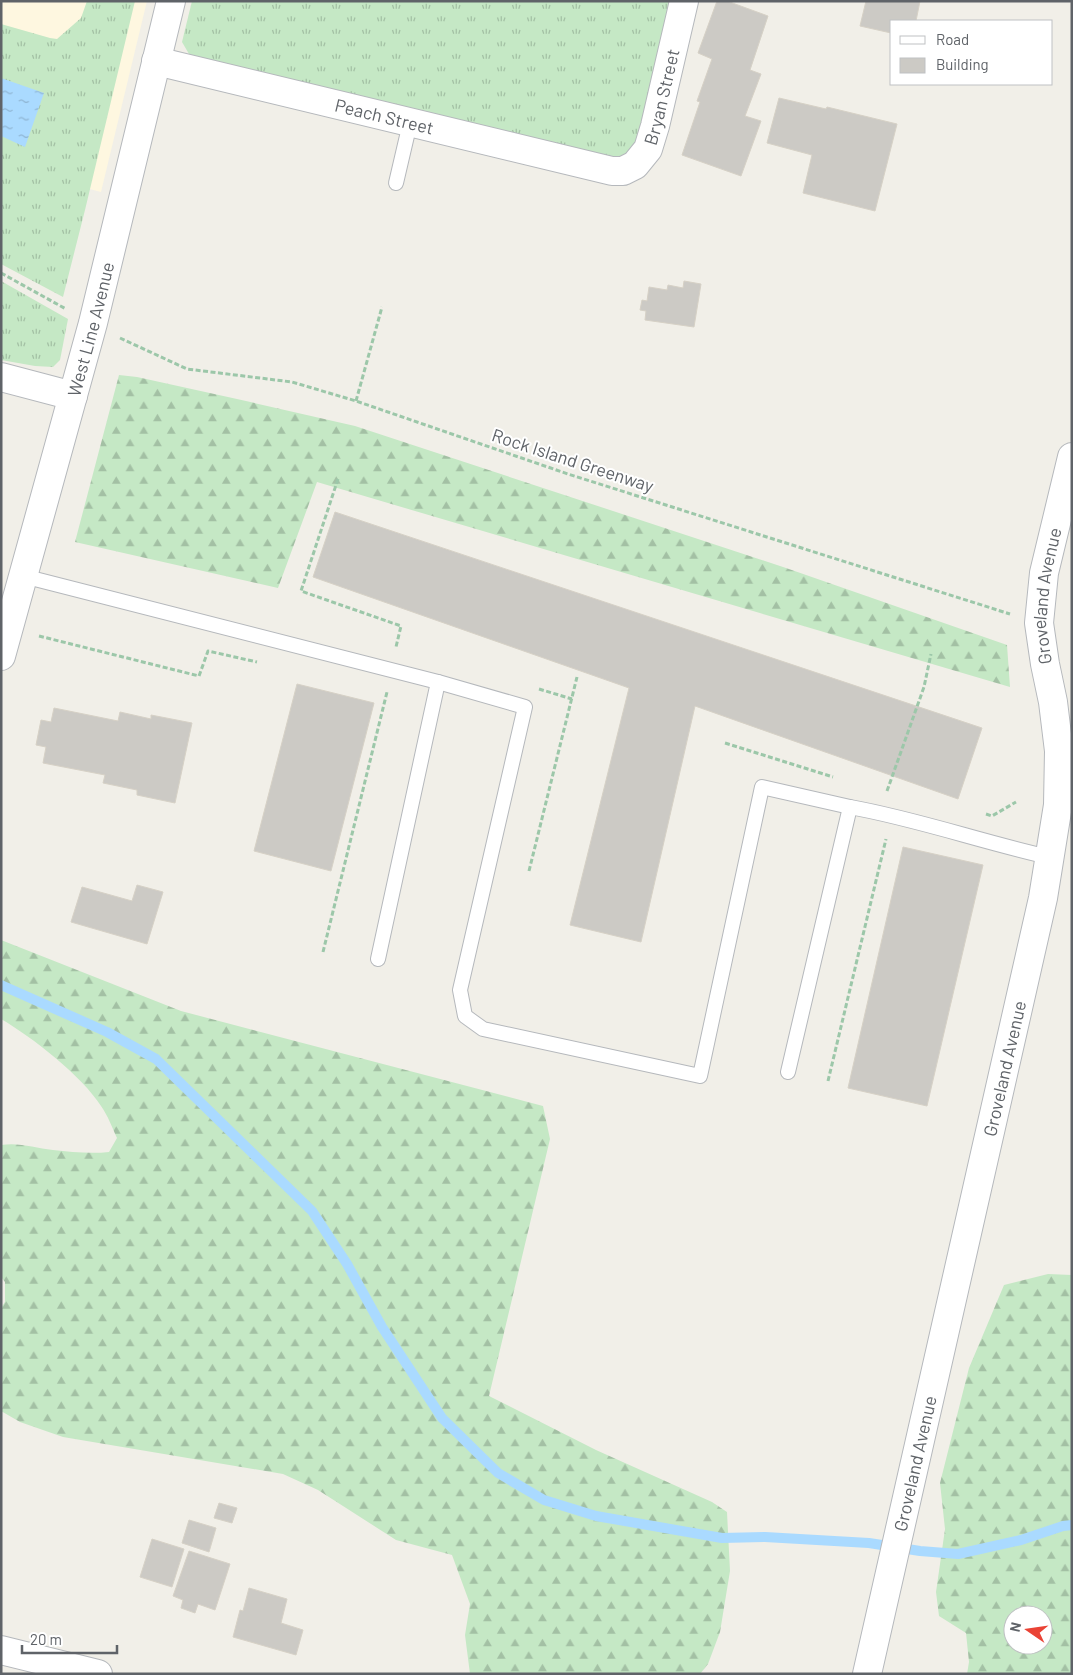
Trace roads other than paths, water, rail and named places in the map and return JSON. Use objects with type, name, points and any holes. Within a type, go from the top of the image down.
[{"type":"street","name":"West Line Avenue","points":[[1,656],[93,323],[171,1]]},
{"type":"street","name":"Bryan Street","points":[[612,171],[623,171],[635,165],[648,149],[684,1]]},
{"type":"street","name":"Peach Street","points":[[156,61],[612,171]]},
{"type":"street","points":[[1,377],[73,396]]},
{"type":"street","name":"Groveland Avenue","points":[[867,1674],[1039,918],[1058,805],[1062,704],[1045,664],[1039,623],[1044,573],[1072,457]]},
{"type":"street","points":[[1,1650],[98,1674]]},
{"type":"lane","points":[[396,183],[410,123]]},
{"type":"lane","points":[[22,576],[525,706],[460,990],[465,1016],[483,1029],[700,1076],[762,787],[887,814],[1049,857]]},
{"type":"lane","points":[[378,959],[438,682]]},
{"type":"lane","points":[[788,1072],[850,807]]},
{"type":"water","points":[[1,78],[44,93],[25,147],[1,136]]},
{"type":"waterway","points":[[1,985],[107,1032],[156,1059],[312,1211],[347,1264],[382,1327],[442,1418],[498,1473],[544,1500],[596,1516],[722,1538],[765,1537],[869,1543],[920,1551],[958,1554],[1021,1540],[1063,1526],[1072,1525]]}]
